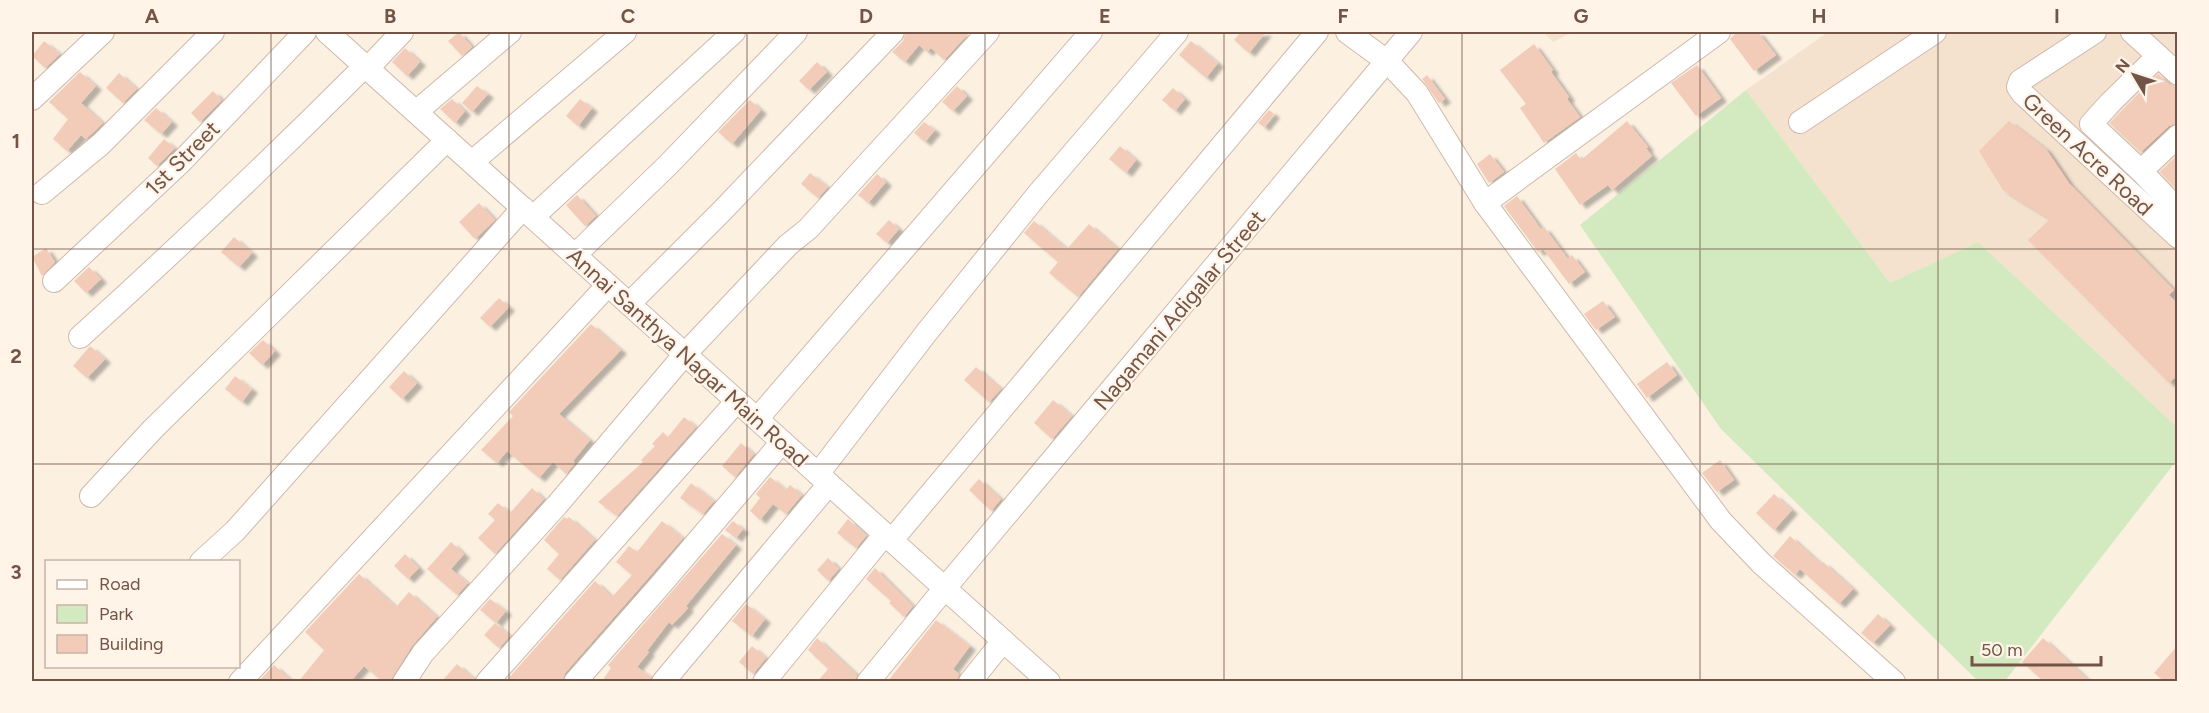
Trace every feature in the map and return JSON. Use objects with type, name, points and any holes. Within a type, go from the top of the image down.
[{"type":"street","points":[[32,99],[103,32]]},
{"type":"street","points":[[42,193],[101,144],[213,32]]},
{"type":"street","name":"1st Street","points":[[54,281],[180,162],[305,32]]},
{"type":"street","name":"Annai Santhya Nagar Main Road","points":[[327,32],[1049,681]]},
{"type":"street","points":[[80,337],[271,160],[402,32]]},
{"type":"street","points":[[416,112],[510,32]]},
{"type":"street","points":[[472,162],[625,32]]},
{"type":"street","points":[[202,560],[235,531],[528,213],[734,32]]},
{"type":"street","points":[[575,255],[668,165],[796,32]]},
{"type":"street","points":[[629,304],[721,212],[893,32]]},
{"type":"street","points":[[404,681],[423,653],[557,505],[685,354],[788,245],[808,229],[988,32]]},
{"type":"street","points":[[757,419],[1091,32]]},
{"type":"street","points":[[663,681],[824,479],[927,332],[1038,194],[1177,32]]},
{"type":"street","points":[[764,681],[1317,32]]},
{"type":"street","points":[[1347,32],[1388,62],[1417,93],[1485,203],[1721,521],[1761,562],[1894,681]]},
{"type":"street","name":"Nagamani Adigalar Street","points":[[868,681],[1412,32]]},
{"type":"street","points":[[1485,203],[1719,32]]},
{"type":"street","points":[[1800,122],[1935,32]]},
{"type":"street","name":"Green Acre Road","points":[[2095,32],[2020,81],[2018,87],[2178,237]]},
{"type":"street","points":[[2132,32],[2178,74]]},
{"type":"street","points":[[2158,56],[2091,124],[2178,210]]},
{"type":"street","points":[[2141,171],[2178,136]]},
{"type":"street","points":[[91,496],[153,429],[447,140]]},
{"type":"street","points":[[240,681],[608,285]]},
{"type":"street","points":[[487,681],[737,401]]},
{"type":"street","points":[[575,681],[783,442]]},
{"type":"street","points":[[970,681],[1003,640]]},
{"type":"shaded area","points":[[1543,32],[1573,32],[1553,42]]},
{"type":"shaded area","points":[[1828,32],[2177,32],[2177,427],[1978,242],[1890,283],[1746,90]]},
{"type":"green space","points":[[1746,90],[1890,283],[1978,242],[2177,427],[2177,460],[2005,681],[1978,681],[1721,429],[1580,225]]},
{"type":"building","points":[[459,32],[472,47],[462,56],[448,41]]},
{"type":"building","points":[[906,32],[970,32],[944,60],[931,48],[927,52],[919,45],[905,62],[892,52],[903,41]]},
{"type":"building","points":[[1241,32],[1266,32],[1249,53],[1234,40]]},
{"type":"building","points":[[1737,32],[1758,32],[1776,55],[1754,71],[1730,39]]},
{"type":"building","points":[[44,41],[60,54],[45,68],[32,56]]},
{"type":"building","points":[[1191,41],[1218,63],[1206,78],[1179,55]]},
{"type":"building","points":[[1534,44],[1553,70],[1551,72],[1580,117],[1544,143],[1520,108],[1526,104],[1500,70]]},
{"type":"building","points":[[405,48],[420,62],[407,76],[392,62]]},
{"type":"building","points":[[817,62],[827,72],[809,90],[799,81]]},
{"type":"building","points":[[1697,65],[1721,98],[1696,116],[1671,83]]},
{"type":"building","points":[[80,72],[96,86],[81,103],[103,123],[86,139],[81,135],[67,151],[53,139],[68,119],[49,102]]},
{"type":"building","points":[[119,73],[137,89],[123,103],[106,88]]},
{"type":"building","points":[[2158,74],[2169,84],[2178,88],[2178,123],[2169,126],[2141,152],[2110,123]]},
{"type":"building","points":[[1427,75],[1445,99],[1439,103],[1422,79]]},
{"type":"building","points":[[477,86],[488,94],[472,112],[462,103]]},
{"type":"building","points":[[957,86],[967,96],[953,111],[942,102]]},
{"type":"building","points":[[1173,88],[1185,99],[1175,111],[1162,100]]},
{"type":"building","points":[[213,91],[222,100],[200,122],[191,113]]},
{"type":"building","points":[[452,99],[465,111],[455,123],[440,109]]},
{"type":"building","points":[[580,99],[592,108],[578,126],[566,116]]},
{"type":"building","points":[[750,100],[761,110],[732,144],[718,132]]},
{"type":"building","points":[[156,108],[172,122],[161,134],[144,120]]},
{"type":"building","points":[[1269,110],[1274,114],[1264,127],[1258,123]]},
{"type":"building","points":[[1627,121],[1648,147],[1646,148],[1652,156],[1612,190],[1608,185],[1580,205],[1555,169],[1576,153],[1581,160]]},
{"type":"building","points":[[2009,121],[2046,149],[2069,183],[2174,290],[2169,295],[2178,304],[2178,375],[2169,383],[2028,240],[2050,219],[2003,190],[1979,151]]},
{"type":"building","points":[[924,122],[935,130],[925,142],[914,133]]},
{"type":"building","points":[[164,139],[175,148],[157,166],[148,158]]},
{"type":"building","points":[[1120,146],[1136,160],[1126,173],[1109,159]]},
{"type":"building","points":[[1490,154],[1504,172],[1489,183],[1477,164]]},
{"type":"building","points":[[2178,155],[2178,190],[2160,172]]},
{"type":"building","points":[[810,173],[828,187],[818,198],[801,184]]},
{"type":"building","points":[[877,174],[886,182],[868,203],[858,195]]},
{"type":"building","points":[[577,195],[596,216],[585,226],[566,205]]},
{"type":"building","points":[[1517,196],[1541,229],[1544,227],[1568,259],[1572,255],[1585,272],[1569,284],[1543,249],[1538,252],[1504,206]]},
{"type":"building","points":[[479,203],[495,220],[475,239],[459,222]]},
{"type":"building","points":[[889,220],[899,229],[887,243],[876,234]]},
{"type":"building","points":[[1034,221],[1067,249],[1089,224],[1118,249],[1078,297],[1049,273],[1058,262],[1024,233]]},
{"type":"building","points":[[234,237],[252,253],[239,267],[221,252]]},
{"type":"building","points":[[46,248],[55,262],[42,276],[32,257]]},
{"type":"building","points":[[89,267],[101,279],[86,293],[74,281]]},
{"type":"building","points":[[499,298],[509,307],[490,327],[480,318]]},
{"type":"building","points":[[1603,301],[1615,317],[1596,330],[1584,314]]},
{"type":"building","points":[[591,324],[621,350],[559,414],[590,440],[573,461],[575,463],[566,474],[553,462],[539,478],[507,451],[497,463],[481,450],[513,416],[509,412]]},
{"type":"building","points":[[263,340],[275,351],[262,365],[249,353]]},
{"type":"building","points":[[90,346],[105,359],[87,378],[73,366]]},
{"type":"building","points":[[1667,362],[1677,375],[1647,398],[1637,384]]},
{"type":"building","points":[[976,367],[1001,389],[989,402],[964,380]]},
{"type":"building","points":[[404,371],[417,383],[402,399],[389,387]]},
{"type":"building","points":[[235,376],[252,389],[242,402],[225,389]]},
{"type":"building","points":[[1053,400],[1072,416],[1052,439],[1034,423]]},
{"type":"building","points":[[684,417],[696,427],[617,516],[598,502],[643,462],[641,460],[655,446],[652,444],[663,432],[668,437]]},
{"type":"building","points":[[741,443],[754,454],[735,477],[722,466]]},
{"type":"building","points":[[1720,460],[1734,480],[1717,492],[1702,473]]},
{"type":"building","points":[[770,477],[786,490],[790,485],[802,495],[786,514],[773,504],[760,520],[750,511],[760,498],[756,494]]},
{"type":"building","points":[[979,479],[1001,499],[991,511],[969,490]]},
{"type":"building","points":[[691,483],[714,501],[703,514],[680,498]]},
{"type":"building","points":[[532,488],[544,499],[495,554],[478,538],[495,520],[488,514],[498,503],[510,513]]},
{"type":"building","points":[[1774,494],[1792,510],[1774,530],[1756,513]]},
{"type":"building","points":[[564,517],[567,519],[569,517],[595,540],[560,580],[547,569],[559,554],[544,540]]},
{"type":"building","points":[[848,519],[866,536],[856,548],[837,533]]},
{"type":"building","points":[[662,521],[683,538],[565,673],[562,681],[506,681],[595,581],[612,597],[632,575],[616,562],[629,546],[637,552]]},
{"type":"building","points":[[733,521],[743,529],[736,538],[725,530]]},
{"type":"building","points":[[722,534],[736,545],[686,606],[688,608],[672,625],[669,622],[637,667],[651,677],[650,681],[602,681],[611,668],[608,665]]},
{"type":"building","points":[[1790,536],[1853,589],[1839,604],[1800,569],[1795,575],[1773,556]]},
{"type":"building","points":[[451,542],[464,554],[451,569],[468,583],[457,595],[427,569]]},
{"type":"building","points":[[405,554],[419,568],[408,579],[394,566]]},
{"type":"building","points":[[828,558],[839,569],[828,581],[817,570]]},
{"type":"building","points":[[875,568],[913,606],[904,617],[889,603],[891,601],[866,579]]},
{"type":"building","points":[[359,574],[396,607],[409,592],[437,617],[412,646],[390,681],[382,681],[364,666],[351,681],[299,681],[324,650],[305,632]]},
{"type":"building","points":[[490,599],[506,611],[496,623],[480,610]]},
{"type":"building","points":[[746,604],[765,619],[752,636],[732,621]]},
{"type":"building","points":[[1878,614],[1890,625],[1873,643],[1861,633]]},
{"type":"building","points":[[936,620],[970,646],[953,669],[959,674],[957,681],[888,681]]},
{"type":"building","points":[[495,623],[510,636],[499,648],[484,635]]},
{"type":"building","points":[[817,638],[857,675],[855,681],[818,681],[828,669],[808,650]]},
{"type":"building","points":[[2043,638],[2089,681],[2043,681],[2022,662]]},
{"type":"building","points":[[2178,645],[2178,681],[2164,681],[2154,673]]},
{"type":"building","points":[[752,646],[766,658],[753,674],[739,662]]},
{"type":"building","points":[[457,664],[474,679],[474,681],[442,681]]},
{"type":"building","points":[[274,665],[292,681],[259,681]]}]
